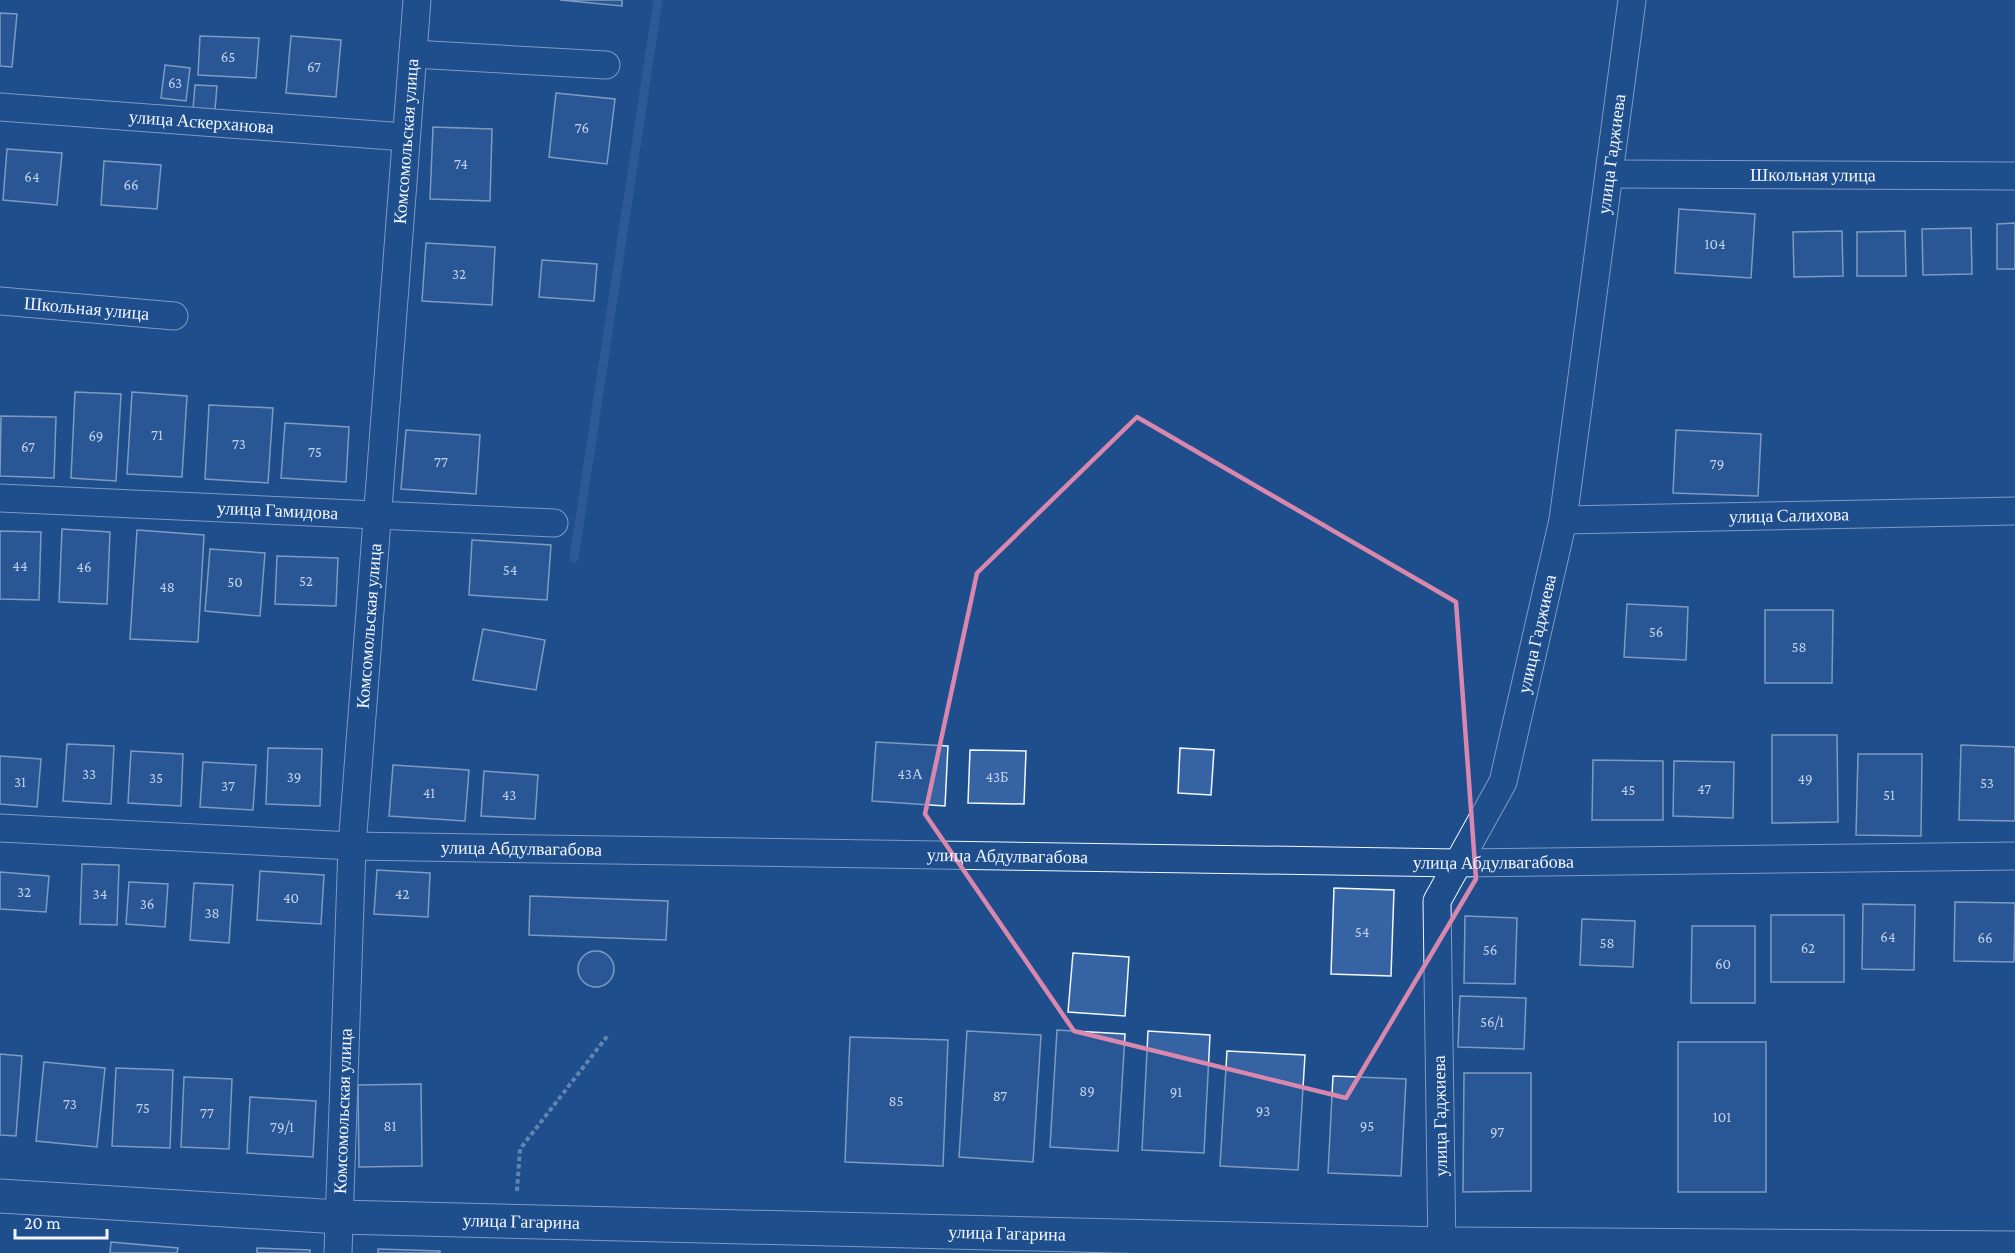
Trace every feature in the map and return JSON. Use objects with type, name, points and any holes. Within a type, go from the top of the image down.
[{"type":"street","name":"Комсомольская улица","points":[[338,1253],[352,846],[417,0]]},
{"type":"street","name":"улица Гаджиева","points":[[1442,1249],[1437,901],[1503,782],[1563,520],[1611,174],[1632,0]]},
{"type":"street","points":[[413,54],[606,65]]},
{"type":"street","name":"улица Аскерханова","points":[[0,107],[405,137]]},
{"type":"street","name":"Школьная улица","points":[[1611,174],[2015,176]]},
{"type":"street","name":"Школьная улица","points":[[0,301],[174,316]]},
{"type":"street","name":"улица Гамидова","points":[[0,498],[554,523]]},
{"type":"street","name":"улица Салихова","points":[[1563,520],[2015,511]]},
{"type":"street","name":"улица Абдулвагабова","points":[[0,828],[352,846],[1457,863],[2015,856]]},
{"type":"street","name":"улица Гагарина","points":[[0,1196],[339,1217],[1442,1249],[2015,1248]]},
{"type":"path","points":[[514,1221],[520,1149],[609,1034]]},
{"type":"highlighted area","points":[[1137,417],[1456,602],[1476,879],[1346,1098],[1074,1031],[925,814],[977,573]]},
{"type":"building","points":[[560,0],[622,0],[622,6]]},
{"type":"building","points":[[0,13],[17,14],[12,67],[0,66]]},
{"type":"building","points":[[200,36],[259,38],[256,78],[198,75]]},
{"type":"building","points":[[291,36],[341,40],[336,97],[286,93]]},
{"type":"building","points":[[165,65],[190,68],[186,101],[161,98]]},
{"type":"building","points":[[195,85],[217,86],[215,110],[193,109]]},
{"type":"building","points":[[556,93],[615,99],[607,164],[549,157]]},
{"type":"building","points":[[433,127],[492,129],[490,201],[430,199]]},
{"type":"building","points":[[7,149],[62,153],[57,205],[3,200]]},
{"type":"building","points":[[104,161],[161,165],[157,209],[101,205]]},
{"type":"building","points":[[1679,209],[1755,214],[1751,278],[1675,273]]},
{"type":"building","points":[[2015,223],[2015,269],[1997,269],[1997,224]]},
{"type":"building","points":[[1971,228],[1972,274],[1923,275],[1922,229]]},
{"type":"building","points":[[1842,231],[1843,276],[1794,277],[1793,232]]},
{"type":"building","points":[[1905,231],[1906,276],[1857,276],[1857,232]]},
{"type":"building","points":[[426,243],[495,247],[492,305],[422,301]]},
{"type":"building","points":[[542,260],[597,264],[594,301],[539,297]]},
{"type":"building","points":[[75,392],[121,394],[116,481],[71,478]]},
{"type":"building","points":[[132,392],[187,396],[182,477],[127,474]]},
{"type":"building","points":[[209,405],[273,408],[268,483],[205,479]]},
{"type":"building","points":[[1,416],[56,417],[54,478],[0,476]]},
{"type":"building","points":[[285,423],[349,427],[346,482],[281,478]]},
{"type":"building","points":[[406,430],[480,435],[476,494],[401,489]]},
{"type":"building","points":[[1676,430],[1761,434],[1758,496],[1673,493]]},
{"type":"building","points":[[62,529],[110,532],[107,604],[59,602]]},
{"type":"building","points":[[137,530],[204,535],[198,642],[130,639]]},
{"type":"building","points":[[0,531],[41,532],[39,600],[0,599]]},
{"type":"building","points":[[472,540],[551,545],[547,600],[469,595]]},
{"type":"building","points":[[210,549],[265,553],[260,616],[205,611]]},
{"type":"building","points":[[277,556],[338,558],[336,606],[275,604]]},
{"type":"building","points":[[1627,604],[1688,607],[1686,660],[1624,657]]},
{"type":"building","points":[[1765,610],[1833,610],[1832,683],[1765,683]]},
{"type":"building","points":[[483,629],[545,640],[536,690],[473,680]]},
{"type":"building","points":[[1772,735],[1837,735],[1838,822],[1772,823]]},
{"type":"building","points":[[876,742],[948,746],[945,806],[872,801]]},
{"type":"building","points":[[67,744],[114,746],[111,804],[63,801]]},
{"type":"building","points":[[1961,745],[2015,747],[2015,821],[1959,820]]},
{"type":"building","points":[[268,748],[322,749],[320,806],[266,804]]},
{"type":"building","points":[[1180,748],[1214,750],[1211,795],[1178,793]]},
{"type":"building","points":[[970,750],[1026,751],[1024,804],[968,803]]},
{"type":"building","points":[[131,751],[183,754],[181,806],[128,803]]},
{"type":"building","points":[[1858,754],[1922,754],[1921,836],[1856,835]]},
{"type":"building","points":[[0,756],[41,759],[37,807],[0,804]]},
{"type":"building","points":[[1593,760],[1663,761],[1663,820],[1592,820]]},
{"type":"building","points":[[1674,761],[1734,762],[1733,818],[1673,816]]},
{"type":"building","points":[[203,762],[256,765],[253,810],[200,807]]},
{"type":"building","points":[[393,765],[469,770],[465,821],[389,816]]},
{"type":"building","points":[[484,771],[538,775],[535,819],[481,816]]},
{"type":"building","points":[[82,864],[119,865],[117,925],[80,924]]},
{"type":"building","points":[[377,870],[430,873],[428,917],[374,914]]},
{"type":"building","points":[[260,871],[324,875],[321,924],[257,920]]},
{"type":"building","points":[[0,872],[49,876],[46,912],[0,909]]},
{"type":"building","points":[[129,882],[168,884],[165,927],[126,924]]},
{"type":"building","points":[[194,883],[233,885],[229,943],[190,940]]},
{"type":"building","points":[[1334,888],[1394,890],[1391,976],[1331,974]]},
{"type":"building","points":[[530,896],[668,901],[666,940],[529,935]]},
{"type":"building","points":[[1955,902],[2015,903],[2014,962],[1954,961]]},
{"type":"building","points":[[1863,904],[1915,905],[1914,970],[1862,969]]},
{"type":"building","points":[[1771,915],[1844,915],[1844,982],[1771,982]]},
{"type":"building","points":[[1465,916],[1517,918],[1515,984],[1464,983]]},
{"type":"building","points":[[1582,919],[1635,921],[1633,967],[1580,965]]},
{"type":"building","points":[[1692,926],[1755,926],[1755,1003],[1691,1003]]},
{"type":"building","points":[[596,951],[609,956],[614,969],[609,982],[596,987],[583,982],[578,969],[583,956]]},
{"type":"building","points":[[1073,953],[1129,957],[1125,1016],[1068,1012]]},
{"type":"building","points":[[1460,996],[1526,998],[1524,1049],[1458,1047]]},
{"type":"building","points":[[1057,1030],[1125,1034],[1118,1151],[1050,1147]]},
{"type":"building","points":[[967,1031],[1041,1035],[1033,1162],[959,1157]]},
{"type":"building","points":[[1148,1031],[1210,1035],[1204,1153],[1142,1150]]},
{"type":"building","points":[[850,1037],[948,1040],[943,1166],[845,1162]]},
{"type":"building","points":[[1678,1042],[1766,1042],[1766,1192],[1678,1192]]},
{"type":"building","points":[[1227,1051],[1305,1055],[1298,1170],[1220,1166]]},
{"type":"building","points":[[0,1054],[22,1056],[16,1136],[0,1135]]},
{"type":"building","points":[[44,1062],[105,1068],[97,1147],[36,1141]]},
{"type":"building","points":[[116,1068],[173,1070],[170,1148],[112,1146]]},
{"type":"building","points":[[1464,1073],[1531,1073],[1531,1191],[1463,1192]]},
{"type":"building","points":[[1333,1076],[1406,1079],[1401,1176],[1328,1173]]},
{"type":"building","points":[[184,1077],[232,1079],[229,1149],[181,1147]]},
{"type":"building","points":[[421,1084],[422,1166],[359,1167],[358,1085]]},
{"type":"building","points":[[250,1097],[316,1101],[313,1157],[247,1153]]},
{"type":"building","points":[[111,1242],[178,1248],[177,1253],[110,1253]]},
{"type":"building","points":[[257,1248],[310,1250],[310,1253],[257,1253]]},
{"type":"building","points":[[378,1249],[440,1251],[440,1253],[378,1253]]},
{"type":"waterway","points":[[574,558],[658,0]]}]
